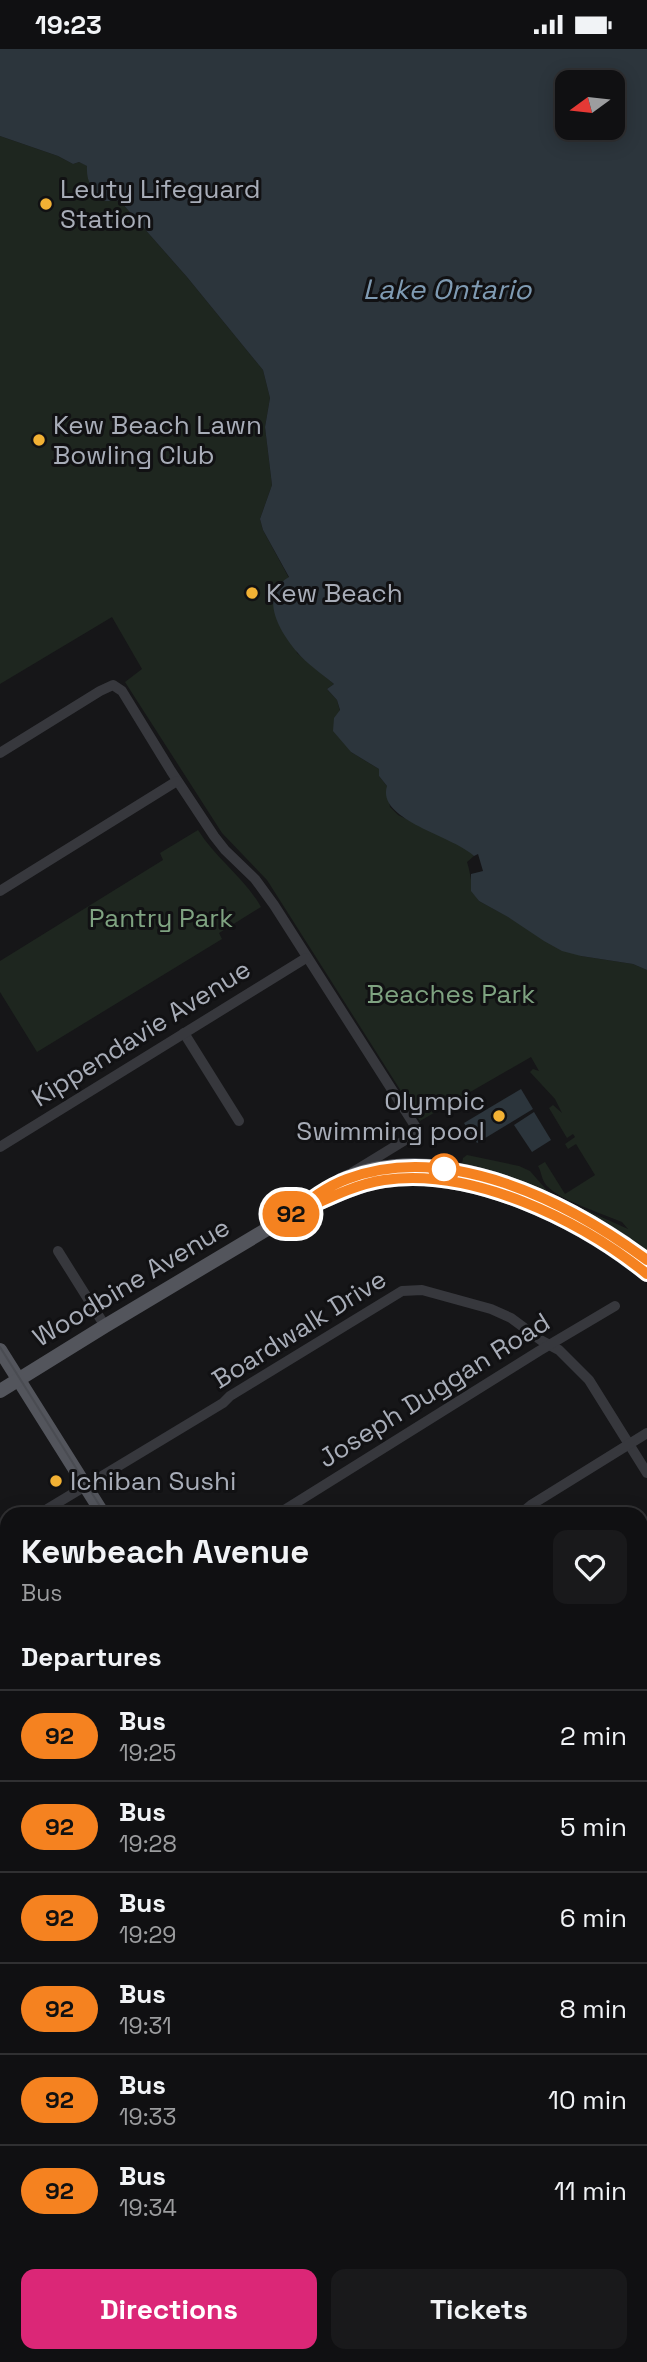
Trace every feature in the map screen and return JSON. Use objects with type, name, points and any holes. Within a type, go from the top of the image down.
[{"type":"highway","points":[[333,1185],[364,1173],[397,1167],[426,1167],[475,1175],[551,1201],[602,1229],[647,1260]]},
{"type":"highway","name":"Woodbine Avenue","points":[[289,1216],[354,1187],[382,1180],[413,1178],[446,1181],[473,1187],[545,1212],[594,1237],[647,1274]]},
{"type":"main road","name":"Woodbine Avenue","points":[[0,1391],[289,1216],[333,1185]]},
{"type":"main road","points":[[0,1350],[99,1507]]},
{"type":"street","points":[[0,753],[100,691],[110,686],[118,687],[220,843],[256,879],[306,958]]},
{"type":"street","points":[[0,891],[177,781]]},
{"type":"street","name":"Kippendavie Avenue","points":[[0,1147],[306,958]]},
{"type":"street","name":"Woodbine Avenue","points":[[306,958],[417,1129],[415,1135],[333,1185]]},
{"type":"street","points":[[184,1033],[239,1121]]},
{"type":"street","points":[[58,1251],[105,1326]]},
{"type":"street","name":"Boardwalk Drive","points":[[50,1507],[402,1291],[422,1290],[491,1308],[559,1350],[589,1380],[647,1473]]},
{"type":"street","name":"Joseph Duggan Road","points":[[289,1507],[615,1306]]},
{"type":"street","points":[[529,1507],[647,1433]]},
{"type":"green space","name":"Beaches Park","points":[[0,136],[73,164],[79,162],[88,166],[89,181],[97,193],[104,200],[120,201],[263,370],[270,398],[265,427],[272,485],[260,519],[263,530],[289,578],[277,588],[297,653],[334,684],[327,689],[337,700],[351,752],[379,769],[379,776],[387,786],[390,807],[398,815],[465,847],[474,856],[467,862],[479,901],[581,956],[633,964],[647,970],[647,1255],[621,1236],[462,1164],[467,1155],[519,1166],[530,1171],[550,1194],[628,1229],[622,1222],[553,1191],[544,1181],[538,1166],[545,1162],[565,1194],[595,1175],[576,1144],[568,1149],[565,1144],[575,1137],[573,1134],[567,1138],[549,1108],[553,1105],[562,1113],[555,1099],[530,1072],[533,1069],[539,1071],[531,1057],[420,1121],[267,880],[222,833],[125,682],[142,669],[112,617],[0,684]]},
{"type":"green space","name":"Pantry Park","points":[[198,830],[247,886],[261,907],[219,933],[222,939],[37,1052],[0,992],[0,961],[163,860],[160,853]]},
{"type":"water","name":"Lake Ontario","points":[[0,49],[647,49],[647,970],[633,964],[562,951],[479,901],[471,891],[471,874],[483,871],[478,854],[474,856],[404,818],[387,798],[387,786],[379,776],[379,769],[351,752],[333,731],[334,718],[340,710],[337,700],[327,689],[334,684],[297,652],[278,624],[273,603],[275,593],[289,577],[263,530],[260,519],[272,485],[265,427],[270,398],[263,370],[120,201],[104,201],[96,193],[89,181],[87,166],[79,162],[73,164],[0,136]]},
{"type":"water","name":"Olympic Swimming pool","points":[[521,1089],[533,1109],[477,1143],[464,1123]]},
{"type":"water","points":[[534,1112],[551,1140],[532,1152],[514,1125]]},
{"type":"tram line","points":[[0,1347],[101,1507]]},
{"type":"bus line","name":"92","points":[[647,1260],[602,1229],[551,1201],[514,1187],[449,1169],[397,1167],[364,1173],[333,1185],[289,1216],[354,1187],[382,1180],[423,1178],[446,1181],[492,1192],[545,1212],[594,1237],[647,1274]]},
{"type":"place","name":"Leuty Lifeguard Station","points":[[46,204]]},
{"type":"place","name":"Kew Beach Lawn Bowling Club","points":[[39,440]]},
{"type":"place","name":"Kew Beach","points":[[252,593]]},
{"type":"place","name":"Olympic Swimming pool","points":[[499,1116]]},
{"type":"place","name":"Ichiban Sushi","points":[[56,1481]]}]
